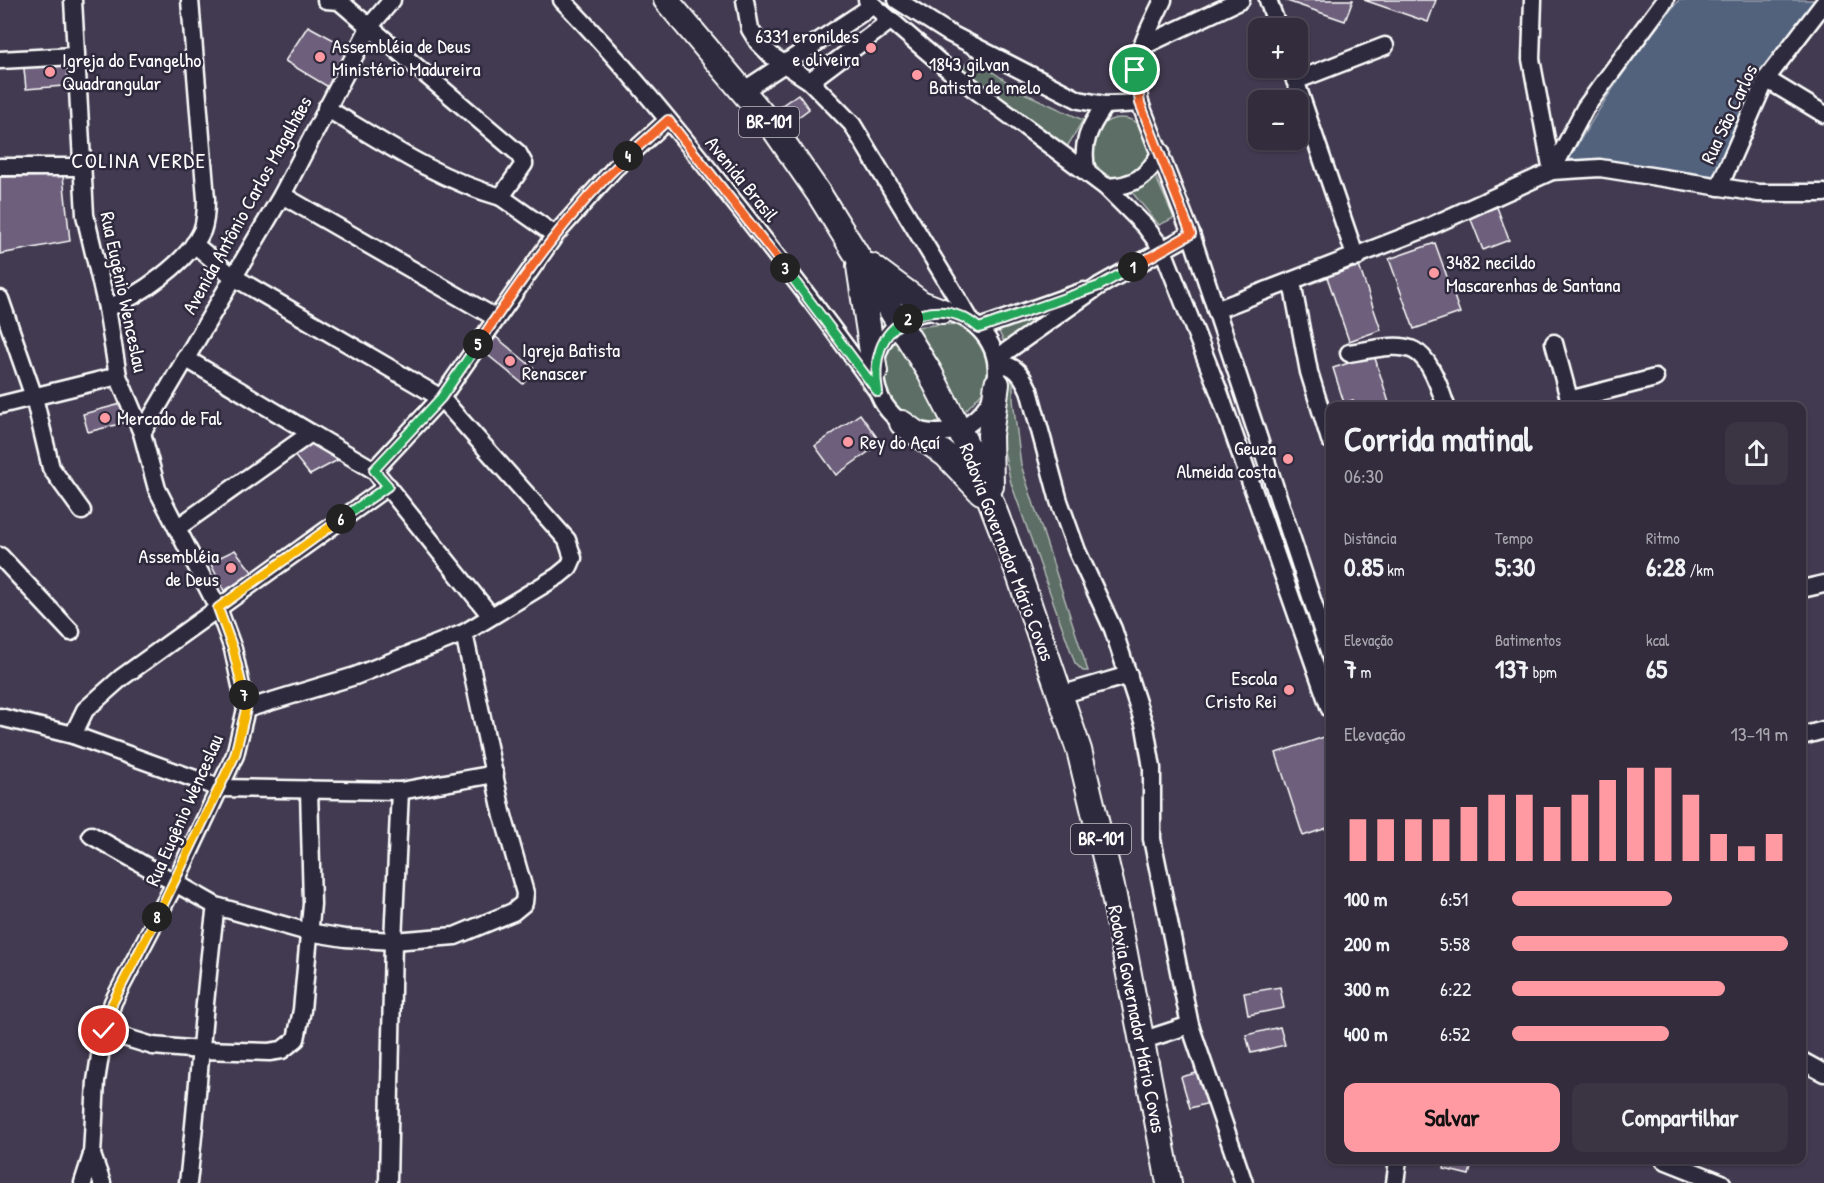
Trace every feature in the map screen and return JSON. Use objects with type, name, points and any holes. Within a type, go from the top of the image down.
[{"type":"highway","name":"Rodovia Governador Mário Covas","points":[[666,0],[772,126],[857,255],[900,322],[960,429],[993,506],[1079,750],[1099,828],[1169,1183]]},
{"type":"highway","points":[[857,255],[921,303],[942,311]]},
{"type":"highway","points":[[857,255],[876,382]]},
{"type":"highway","points":[[993,506],[990,435],[997,368]]},
{"type":"highway","points":[[902,423],[946,455],[993,506]]},
{"type":"street","name":"Rua Eugênio Wenceslau","points":[[73,0],[74,56],[85,215],[106,308],[118,376],[142,433],[157,489],[197,563],[218,608],[233,649],[246,709],[235,755],[175,883],[113,1002],[104,1031],[96,1081],[92,1155],[83,1183]]},
{"type":"street","points":[[106,308],[144,291],[194,244],[205,219],[206,199],[190,0]]},
{"type":"street","points":[[326,0],[339,0],[518,153],[524,164],[501,197]]},
{"type":"street","name":"Avenida Antônio Carlos Magalhães","points":[[142,433],[232,276],[282,195],[370,26],[392,0]]},
{"type":"street","name":"Avenida Brasil","points":[[562,0],[668,120],[876,382],[887,410],[902,423]]},
{"type":"street","points":[[745,0],[750,29],[758,42],[810,81],[837,105],[865,143],[975,324],[990,342],[997,368],[990,403],[977,418],[960,429],[940,434],[920,432],[902,423]]},
{"type":"street","points":[[897,0],[949,33],[1079,100],[1105,105],[1140,103]]},
{"type":"street","points":[[1163,0],[1141,47],[1135,70],[1140,103],[1191,234],[1240,385],[1324,611]]},
{"type":"street","points":[[1141,47],[1241,0]]},
{"type":"street","points":[[1268,0],[1274,18]]},
{"type":"street","points":[[1533,0],[1531,59],[1552,171]]},
{"type":"street","points":[[1552,171],[1585,108],[1665,0]]},
{"type":"street","points":[[743,91],[869,3],[950,71],[1106,187],[1145,226],[1163,250],[1219,392],[1326,685]]},
{"type":"street","name":"Rua São Carlos","points":[[1719,188],[1766,79],[1824,3]]},
{"type":"street","points":[[810,81],[891,21]]},
{"type":"street","points":[[1308,69],[1385,46]]},
{"type":"street","points":[[0,60],[74,56]]},
{"type":"street","points":[[1294,78],[1356,258]]},
{"type":"street","points":[[1766,79],[1824,114]]},
{"type":"street","points":[[1087,172],[1084,160],[1086,136],[1105,105]]},
{"type":"street","points":[[326,108],[443,176],[501,197],[555,235]]},
{"type":"street","points":[[374,470],[441,398],[555,235],[595,189],[668,120]]},
{"type":"street","points":[[1106,187],[1124,187],[1144,178],[1161,152]]},
{"type":"street","points":[[0,167],[81,167]]},
{"type":"street","points":[[1216,310],[1356,258],[1552,171],[1600,168],[1719,188],[1789,195],[1824,193]]},
{"type":"street","points":[[282,195],[496,318]]},
{"type":"street","points":[[997,368],[1099,286],[1191,234]]},
{"type":"street","points":[[194,244],[232,276],[441,398],[567,540],[573,558],[569,567],[558,576],[464,633],[355,676],[246,709]]},
{"type":"street","points":[[1292,282],[1309,372],[1326,427]]},
{"type":"street","points":[[876,382],[878,353],[886,336],[900,322],[922,312],[942,311],[958,314],[975,324],[1099,286]]},
{"type":"street","points":[[0,298],[34,397],[51,468],[82,511]]},
{"type":"street","points":[[1554,343],[1570,402]]},
{"type":"street","points":[[1349,353],[1398,344],[1411,348],[1429,366],[1444,402]]},
{"type":"street","points":[[185,358],[374,470],[491,616]]},
{"type":"street","points":[[997,368],[1014,368],[1023,377],[1059,501],[1077,551],[1103,603],[1129,675],[1150,750],[1152,839],[1190,1025],[1244,1183]]},
{"type":"street","points":[[0,405],[118,376]]},
{"type":"street","points":[[1573,402],[1655,378]]},
{"type":"street","points":[[1219,392],[1240,385]]},
{"type":"street","points":[[177,528],[311,434]]},
{"type":"street","points":[[74,735],[86,710],[98,697],[388,486]]},
{"type":"street","points":[[0,556],[71,632]]},
{"type":"street","points":[[1806,588],[1824,584]]},
{"type":"street","points":[[91,835],[216,906],[308,932],[345,938],[393,941],[455,936],[513,912],[524,903],[525,893],[495,774],[464,633]]},
{"type":"street","points":[[1060,694],[1129,675]]},
{"type":"street","points":[[0,717],[74,735],[220,788],[400,791],[495,774]]},
{"type":"street","points":[[1806,735],[1824,730]]},
{"type":"street","points":[[104,1031],[153,1046],[201,1050],[269,1052],[282,1050],[296,1039],[302,1010],[312,882],[309,789]]},
{"type":"street","points":[[388,1183],[393,941],[400,791]]},
{"type":"street","points":[[188,1183],[206,975],[216,906]]},
{"type":"street","points":[[1141,1041],[1190,1025]]},
{"type":"street","points":[[1806,1063],[1824,1073]]},
{"type":"street","points":[[92,1155],[102,1183]]},
{"type":"street","points":[[1395,1183],[1397,1164]]},
{"type":"street","points":[[1671,1164],[1695,1177],[1722,1183]]},
{"type":"green space","points":[[971,57],[1022,92],[1083,120],[1067,147],[962,69]]},
{"type":"green space","points":[[1121,118],[1138,123],[1146,131],[1151,148],[1146,165],[1138,173],[1121,178],[1104,173],[1096,165],[1091,148],[1096,131],[1104,123]]},
{"type":"green space","points":[[1154,173],[1174,218],[1159,225],[1131,191]]},
{"type":"green space","points":[[1069,302],[1009,340],[1003,340],[997,328]]},
{"type":"green space","points":[[944,324],[965,325],[975,330],[989,353],[989,380],[983,391],[963,413],[916,327]]},
{"type":"green space","points":[[899,338],[947,421],[931,423],[916,421],[902,414],[883,392],[879,379],[879,365],[887,349]]},
{"type":"green space","points":[[1013,378],[1013,400],[1021,465],[1088,671],[1083,671],[1075,663],[1011,483],[1002,442],[1002,397]]},
{"type":"water","points":[[1679,0],[1817,0],[1758,74],[1715,176],[1626,163],[1569,159],[1621,77]]},
{"type":"building","points":[[1284,0],[1353,0],[1345,21]]},
{"type":"building","points":[[1364,0],[1436,0],[1428,22]]},
{"type":"building","name":"Assembléia de Deus Ministério Madureira","points":[[308,26],[356,52],[335,91],[285,61]]},
{"type":"building","name":"Igreja do Evangelho Quadrangular","points":[[74,56],[76,85],[26,89],[23,59]]},
{"type":"building","points":[[798,94],[809,109],[793,121],[781,106]]},
{"type":"building","points":[[63,176],[70,241],[0,254],[0,177]]},
{"type":"building","points":[[1497,207],[1509,240],[1483,250],[1470,217]]},
{"type":"building","points":[[1435,243],[1460,313],[1414,329],[1389,259]]},
{"type":"building","points":[[1359,266],[1381,330],[1349,341],[1327,277]]},
{"type":"building","name":"Igreja Batista Renascer","points":[[496,337],[536,370],[523,384],[484,352]]},
{"type":"building","points":[[1374,355],[1389,402],[1354,402],[1353,400],[1344,402],[1333,368]]},
{"type":"building","name":"Mercado de Fal","points":[[121,404],[127,422],[88,432],[83,414]]},
{"type":"building","points":[[860,414],[881,443],[836,475],[815,446]]},
{"type":"building","points":[[312,440],[338,460],[310,475],[293,454]]},
{"type":"building","name":"Assembléia de Deus","points":[[235,550],[253,573],[224,591],[210,562]]},
{"type":"building","points":[[1326,736],[1326,828],[1303,836],[1276,753]]},
{"type":"building","points":[[1280,987],[1284,1008],[1248,1015],[1244,993]]},
{"type":"building","points":[[1280,1027],[1285,1045],[1251,1053],[1246,1035]]},
{"type":"building","points":[[1200,1072],[1209,1103],[1190,1108],[1181,1077]]},
{"type":"building","points":[[1445,1164],[1472,1164],[1469,1175],[1444,1169]]},
{"type":"place","name":"6331 eronildes e oliveira","points":[[871,48]]},
{"type":"place","name":"Assembléia de Deus Ministério Madureira","points":[[320,57]]},
{"type":"place","name":"Igreja do Evangelho Quadrangular","points":[[50,72]]},
{"type":"place","name":"1843 gilvan Batista de melo","points":[[917,75]]},
{"type":"place","name":"3482 necildo Mascarenhas de Santana","points":[[1434,273]]},
{"type":"place","name":"Igreja Batista Renascer","points":[[510,361]]},
{"type":"place","name":"Mercado de Fal","points":[[105,418]]},
{"type":"place","name":"Rey do Açaí","points":[[848,442]]},
{"type":"place","name":"Geuza Almeida costa","points":[[1288,459]]},
{"type":"place","name":"Assembléia de Deus","points":[[231,568]]},
{"type":"place","name":"Escola Cristo Rei","points":[[1289,690]]},
{"type":"district","name":"COLINA VERDE","points":[[139,160]]},
{"type":"route","points":[[104,1031],[113,1002],[172,889],[235,755],[246,709],[233,649],[218,608],[388,486],[374,470],[441,398],[555,235],[615,168],[668,120],[842,341],[878,392],[874,372],[878,353],[886,336],[900,322],[922,312],[942,311],[958,314],[979,328],[1099,286],[1191,234],[1140,103],[1135,70]]}]
